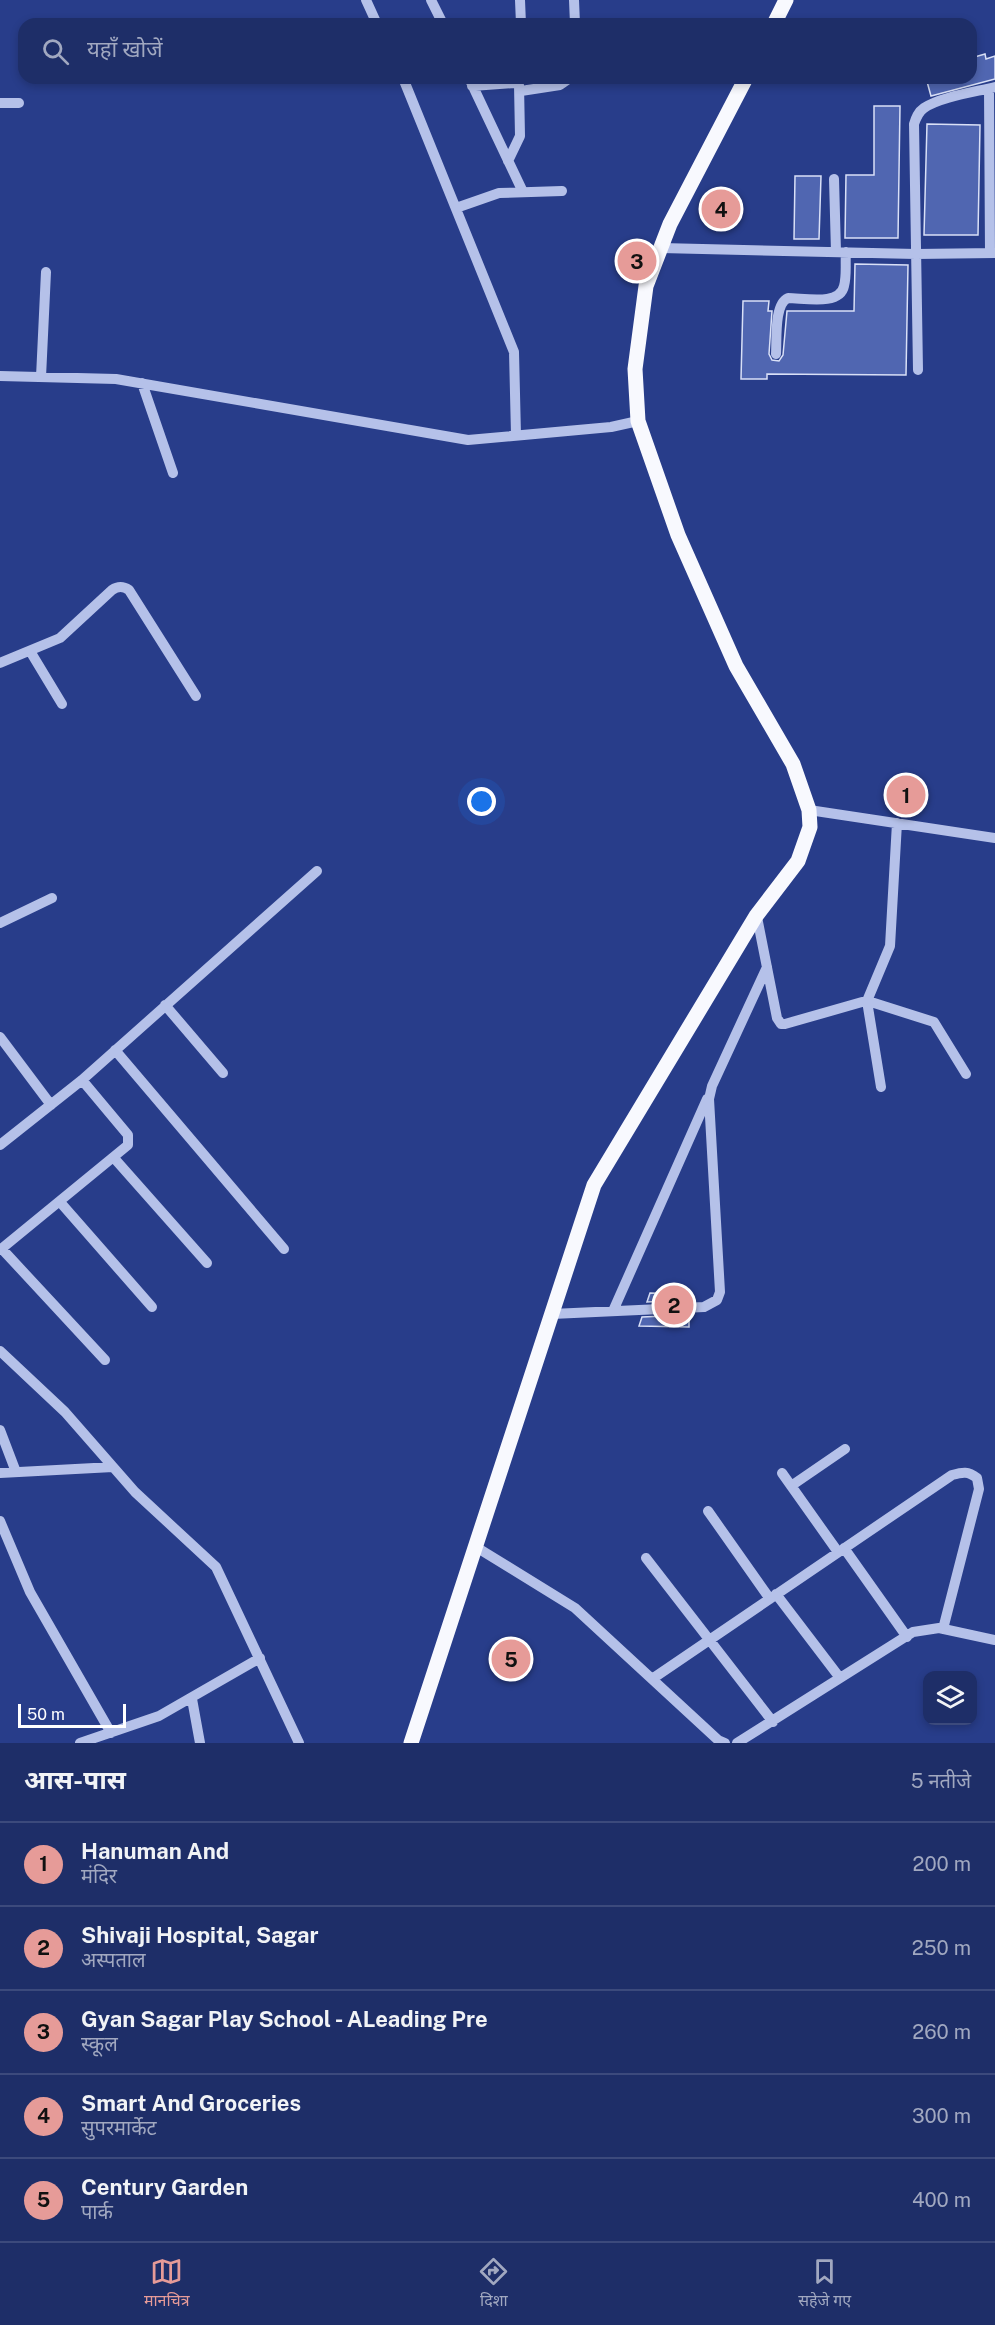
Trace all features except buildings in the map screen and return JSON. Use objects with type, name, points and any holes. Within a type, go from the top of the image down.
[{"type":"main road","points":[[777,18],[786,0]]},
{"type":"main road","points":[[411,1743],[594,1185],[757,917],[798,861],[810,827],[809,810],[794,764],[736,666],[678,535],[638,421],[635,369],[646,286],[670,224],[743,84]]},
{"type":"street","points":[[366,0],[374,18]]},
{"type":"street","points":[[431,0],[440,18]]},
{"type":"street","points":[[520,0],[521,18]]},
{"type":"street","points":[[574,0],[575,18]]},
{"type":"street","points":[[405,84],[514,352],[516,435]]},
{"type":"street","points":[[472,84],[523,192]]},
{"type":"street","points":[[508,161],[519,136],[521,91],[517,84]]},
{"type":"street","points":[[521,91],[561,84]]},
{"type":"street","points":[[661,248],[916,254],[993,253],[992,88],[936,102],[917,114],[914,124],[916,254],[918,370]]},
{"type":"street","points":[[0,103],[19,103]]},
{"type":"street","points":[[776,354],[778,308],[783,300],[788,298],[833,299],[840,295],[844,288],[834,179]]},
{"type":"street","points":[[456,208],[488,196],[562,191]]},
{"type":"street","points":[[40,377],[46,272]]},
{"type":"street","points":[[0,376],[102,378],[142,383],[459,439],[611,426],[638,421]]},
{"type":"street","points":[[142,383],[173,473]]},
{"type":"street","points":[[0,663],[60,638],[112,590],[124,587],[129,590],[196,696]]},
{"type":"street","points":[[30,651],[62,704]]},
{"type":"street","points":[[809,810],[995,838]]},
{"type":"street","points":[[881,1087],[867,1001],[890,946],[897,823]]},
{"type":"street","points":[[0,1145],[82,1080],[317,871]]},
{"type":"street","points":[[0,923],[52,898]]},
{"type":"street","points":[[757,917],[777,1018],[781,1024],[867,1001],[934,1022],[966,1074]]},
{"type":"street","points":[[613,1311],[767,967]]},
{"type":"street","points":[[165,1005],[223,1073]]},
{"type":"street","points":[[0,1037],[51,1105]]},
{"type":"street","points":[[115,1050],[284,1249]]},
{"type":"street","points":[[82,1080],[128,1135],[128,1145],[1,1250],[105,1360]]},
{"type":"street","points":[[552,1314],[704,1307],[717,1300],[720,1292],[709,1114],[711,1090]]},
{"type":"street","points":[[114,1158],[207,1263]]},
{"type":"street","points":[[60,1202],[152,1307]]},
{"type":"street","points":[[0,1352],[66,1412],[135,1492],[216,1567],[299,1743]]},
{"type":"street","points":[[0,1430],[16,1472]]},
{"type":"street","points":[[791,1486],[845,1449]]},
{"type":"street","points":[[0,1473],[113,1467]]},
{"type":"street","points":[[652,1679],[952,1475],[963,1472],[971,1473],[977,1478],[979,1489],[943,1629]]},
{"type":"street","points":[[782,1473],[907,1636]]},
{"type":"street","points":[[708,1511],[773,1597],[840,1678]]},
{"type":"street","points":[[0,1521],[30,1592],[111,1733]]},
{"type":"street","points":[[476,1547],[575,1608],[718,1740],[725,1743]]},
{"type":"street","points":[[646,1558],[772,1722]]},
{"type":"street","points":[[737,1743],[907,1636],[926,1629],[943,1629],[995,1640]]},
{"type":"street","points":[[80,1743],[151,1719],[192,1699],[260,1658]]},
{"type":"street","points":[[192,1699],[200,1743]]},
{"type":"place","name":"Smart And Groceries","points":[[721,209]]},
{"type":"place","name":"Gyan Sagar Play School - ALeading Pre","points":[[637,261]]},
{"type":"place","name":"Hanuman And","points":[[906,795]]},
{"type":"place","name":"Shivaji Hospital, Sagar","points":[[674,1305]]},
{"type":"place","name":"Century Garden","points":[[511,1659]]}]
